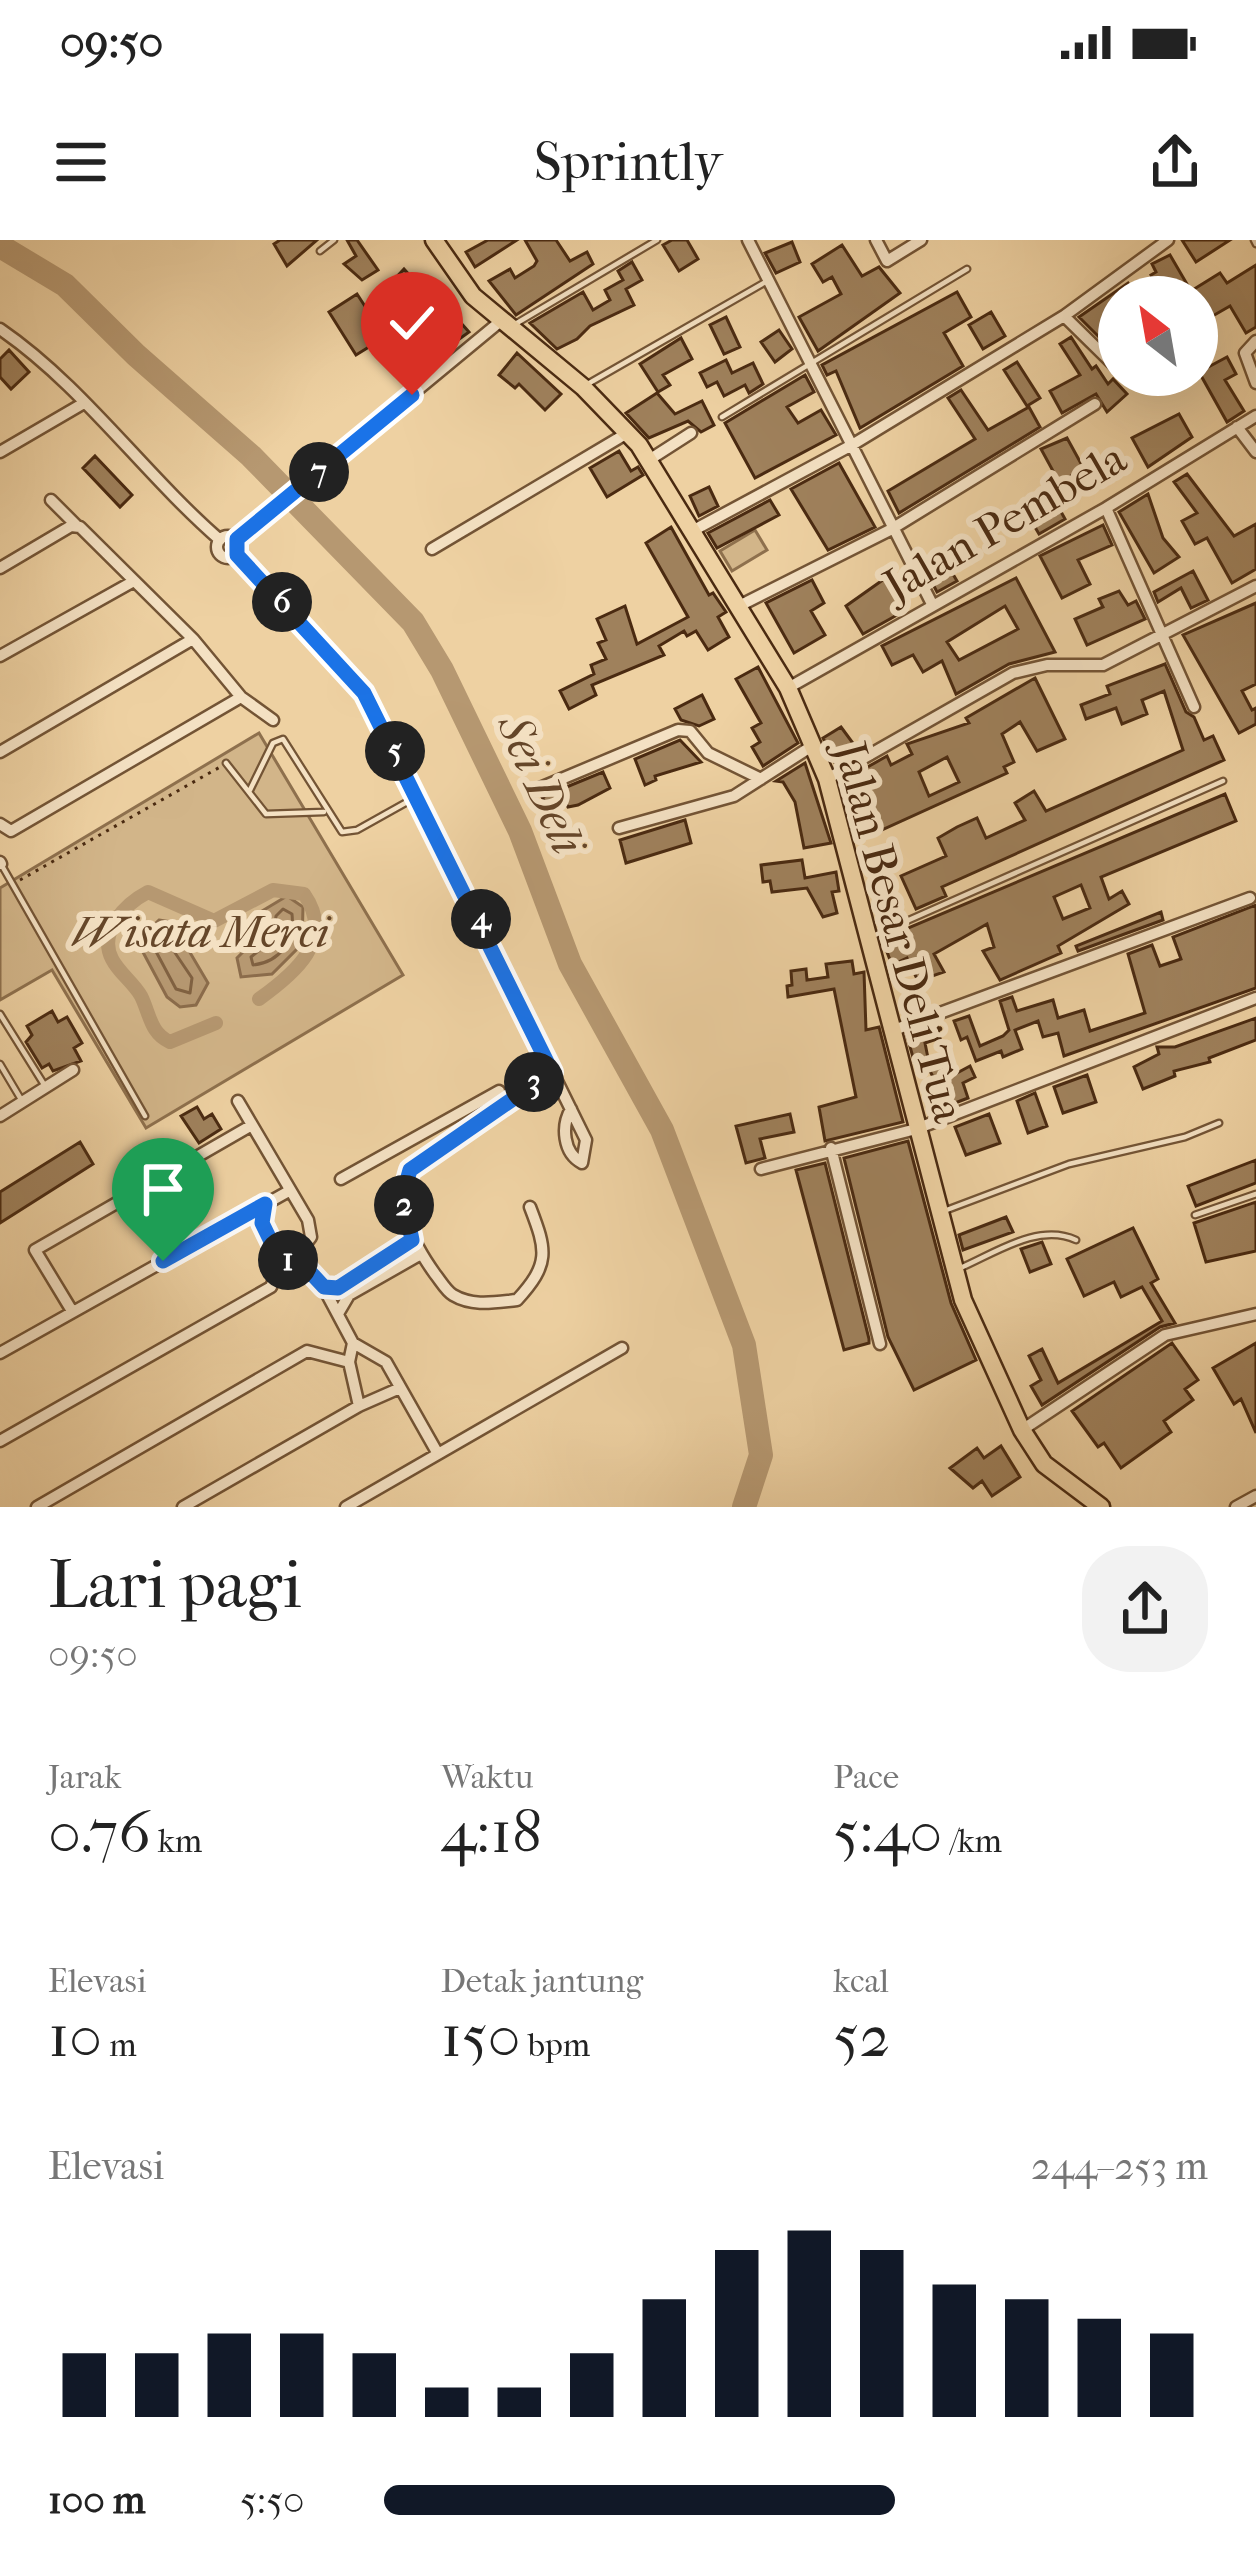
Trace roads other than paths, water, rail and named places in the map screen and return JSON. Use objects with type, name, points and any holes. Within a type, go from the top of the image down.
[{"type":"main road","name":"Jalan Besar Deli Tua","points":[[434,240],[463,286],[629,432],[741,605],[788,688],[827,779],[953,1271],[1022,1430],[1052,1473],[1101,1507]]},
{"type":"street","points":[[749,240],[811,359],[890,530],[932,604]]},
{"type":"street","points":[[876,240],[886,261],[921,240]]},
{"type":"street","points":[[1135,240],[1143,254]]},
{"type":"street","points":[[694,530],[852,445],[1064,316],[1168,240]]},
{"type":"street","points":[[1064,316],[1098,349]]},
{"type":"street","points":[[0,329],[84,404],[170,496],[220,540],[237,539],[507,323]]},
{"type":"street","points":[[1256,341],[1245,353],[1256,383]]},
{"type":"street","points":[[0,452],[84,404]]},
{"type":"street","points":[[741,605],[890,530],[1095,404]]},
{"type":"street","name":"Jalan Pembela","points":[[788,688],[1106,508],[1256,416]]},
{"type":"street","points":[[1237,427],[1256,452]]},
{"type":"street","points":[[432,549],[629,432]]},
{"type":"street","points":[[650,460],[692,433]]},
{"type":"street","points":[[51,500],[193,639],[241,697],[273,720]]},
{"type":"street","points":[[1106,508],[1195,707]]},
{"type":"street","points":[[0,568],[76,524]]},
{"type":"street","points":[[237,539],[237,555],[356,681],[418,796],[571,1108]]},
{"type":"street","points":[[220,540],[221,556],[237,555]]},
{"type":"street","points":[[0,656],[134,581]]},
{"type":"street","points":[[827,779],[1013,674],[1047,665],[1103,665],[1255,590]]},
{"type":"street","points":[[0,752],[193,639]]},
{"type":"street","points":[[0,824],[11,830],[241,697]]},
{"type":"street","points":[[540,788],[678,730],[690,731],[708,753],[761,779]]},
{"type":"street","points":[[619,828],[734,796],[812,746]]},
{"type":"street","points":[[894,1030],[1250,898]]},
{"type":"street","points":[[761,1169],[916,1129],[1256,998]]},
{"type":"street","points":[[0,1116],[73,1070]]},
{"type":"street","points":[[530,1207],[543,1243],[541,1274],[518,1300],[482,1304],[451,1295],[421,1254],[412,1240],[403,1195],[410,1170],[552,1072]]},
{"type":"street","points":[[341,1179],[499,1091]]},
{"type":"street","points":[[238,1101],[308,1220],[311,1238],[296,1257],[281,1262]]},
{"type":"street","points":[[468,1108],[477,1125]]},
{"type":"street","points":[[72,1311],[34,1250],[252,1125]]},
{"type":"street","points":[[831,1148],[880,1344]]},
{"type":"street","points":[[393,1150],[410,1170]]},
{"type":"street","points":[[0,1353],[289,1191]]},
{"type":"street","points":[[0,1441],[271,1287],[281,1262],[262,1223],[265,1204]]},
{"type":"street","points":[[324,1287],[338,1288],[412,1240]]},
{"type":"street","points":[[339,1312],[349,1295],[421,1254]]},
{"type":"street","points":[[296,1257],[324,1287],[353,1343],[386,1362],[438,1454]]},
{"type":"street","points":[[1022,1430],[1165,1335],[1256,1314]]},
{"type":"street","points":[[353,1343],[349,1362],[358,1406]]},
{"type":"street","points":[[346,1507],[622,1348]]},
{"type":"street","points":[[37,1507],[307,1351],[349,1362]]},
{"type":"street","points":[[183,1507],[358,1406],[400,1388]]},
{"type":"street","points":[[1236,1507],[1256,1496]]},
{"type":"lane","points":[[320,251],[334,240]]},
{"type":"lane","points":[[507,323],[657,240]]},
{"type":"lane","points":[[722,417],[811,359],[967,269]]},
{"type":"lane","points":[[583,387],[769,280]]},
{"type":"lane","points":[[250,790],[273,743],[283,739],[337,830],[348,832],[418,796]]},
{"type":"lane","points":[[226,764],[270,815],[324,812]]},
{"type":"lane","points":[[869,937],[1223,781]]},
{"type":"lane","points":[[1,863],[145,1116]]},
{"type":"lane","points":[[0,1014],[45,1087]]},
{"type":"lane","points":[[0,1064],[22,1101]]},
{"type":"lane","points":[[939,1214],[1069,1165],[1185,1137],[1219,1123]]},
{"type":"lane","points":[[1195,1215],[1256,1194]]},
{"type":"lane","points":[[953,1271],[1041,1234],[1057,1232],[1076,1240]]},
{"type":"water","points":[[287,896],[303,907],[302,944],[272,974],[241,977],[237,958],[263,932],[262,911]]},
{"type":"water","points":[[159,920],[172,922],[208,983],[196,1005],[180,1007],[167,997],[137,941]]},
{"type":"waterway","name":"Sei Deli","points":[[0,246],[65,285],[251,456],[413,622],[442,670],[520,831],[570,964],[662,1130],[744,1345],[761,1455],[744,1507]]},
{"type":"waterway","points":[[216,1023],[170,1042],[163,1038],[138,991],[112,959],[111,929],[148,892],[214,921],[273,890],[304,894],[313,911],[313,941],[297,967],[259,999]]},
{"type":"park label","name":"Wisata Merci","points":[[200,932]]}]
